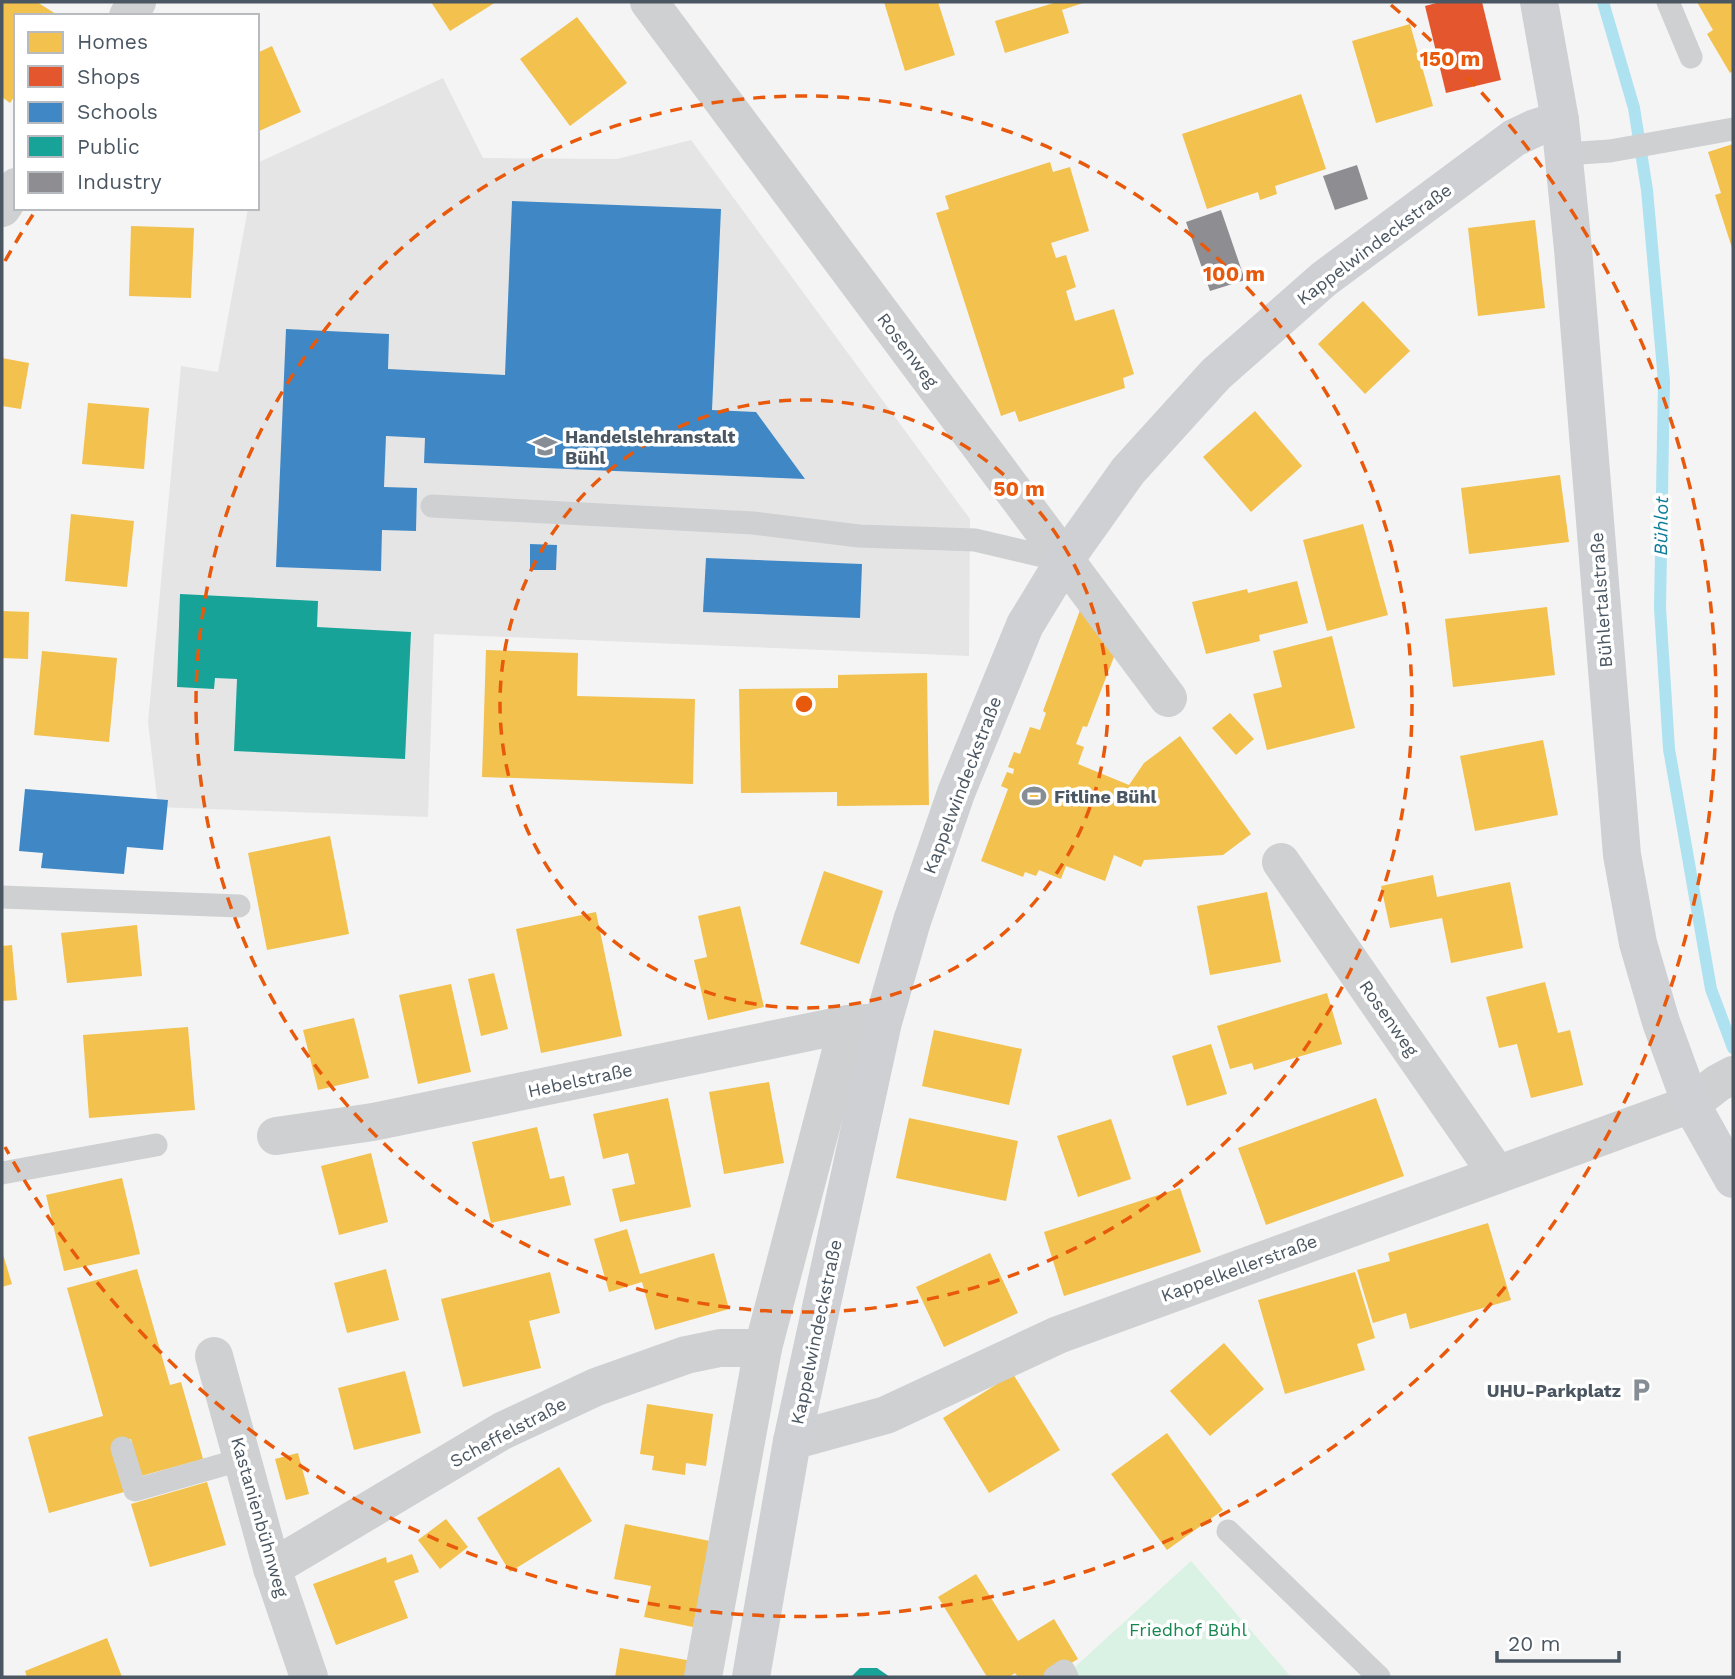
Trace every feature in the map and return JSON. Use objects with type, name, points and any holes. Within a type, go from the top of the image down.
[{"type":"street","name":"Rosenweg","points":[[649,2],[1168,698]]},
{"type":"street","name":"Bühlertalstraße","points":[[1539,2],[1562,137],[1622,855],[1638,943],[1661,1022],[1714,1087],[1733,1179]]},
{"type":"street","name":"Kappelwindeckstraße","points":[[703,1677],[763,1348],[865,1023],[912,921],[956,793],[1026,625],[1064,561],[1128,471],[1216,374],[1324,279],[1514,138],[1535,128],[1562,137]]},
{"type":"street","points":[[2,208],[14,190]]},
{"type":"street","name":"Rosenweg","points":[[1281,862],[1497,1174]]},
{"type":"street","name":"Kappelwindeckstraße","points":[[751,1677],[865,1023]]},
{"type":"street","name":"Hebelstraße","points":[[276,1136],[373,1122],[865,1023]]},
{"type":"street","name":"Kappelkellerstraße","points":[[792,1441],[886,1415],[1058,1335],[1497,1174],[1714,1087]]},
{"type":"street","name":"Scheffelstraße","points":[[272,1568],[502,1431],[596,1387],[686,1355],[720,1348],[763,1348]]},
{"type":"street","name":"Kastanienbühnweg","points":[[214,1356],[272,1568],[309,1677]]},
{"type":"lane","points":[[1668,2],[1692,57]]},
{"type":"lane","points":[[1562,137],[1610,151],[1733,130]]},
{"type":"lane","points":[[432,506],[753,523],[859,536],[975,540],[1064,561]]},
{"type":"lane","points":[[2,897],[239,906]]},
{"type":"lane","points":[[2,1173],[156,1145]]},
{"type":"lane","points":[[122,1448],[135,1490],[243,1459]]},
{"type":"lane","points":[[1228,1531],[1379,1677]]},
{"type":"lane","points":[[1055,1677],[1064,1671],[1067,1677]]},
{"type":"shaded area","name":"Handelslehranstalt Bühl","points":[[443,78],[483,158],[617,159],[691,140],[970,519],[969,656],[434,634],[428,817],[158,807],[148,722],[181,366],[218,372],[248,210],[259,210],[259,162]]},
{"type":"green space","name":"Friedhof Bühl","points":[[1191,1561],[1291,1677],[1064,1677]]},
{"type":"building: Homes","points":[[2,2],[37,2],[56,14],[14,14],[14,97],[10,103],[2,97]]},
{"type":"building: Homes","points":[[431,2],[496,2],[450,31]]},
{"type":"building: Homes","points":[[884,2],[938,2],[955,55],[905,71]]},
{"type":"building: Homes","points":[[1057,2],[1086,2],[1062,10],[1069,33],[1005,53],[995,21]]},
{"type":"building: Homes","points":[[1697,2],[1733,2],[1733,71],[1730,73],[1707,34],[1713,30]]},
{"type":"building: Homes","points":[[577,17],[627,83],[570,126],[520,59]]},
{"type":"building: Homes","points":[[1410,24],[1433,106],[1376,123],[1352,41]]},
{"type":"building: Homes","points":[[272,46],[301,112],[259,131],[259,52]]},
{"type":"building: Homes","points":[[1301,94],[1326,169],[1275,186],[1277,194],[1260,200],[1258,192],[1207,209],[1182,134]]},
{"type":"building: Homes","points":[[1733,144],[1733,251],[1715,195],[1721,193],[1708,152]]},
{"type":"building: Homes","points":[[1050,162],[1053,172],[1070,167],[1089,231],[1051,243],[1056,258],[1066,255],[1076,287],[1066,291],[1075,321],[1114,309],[1134,374],[1123,378],[1125,388],[1019,422],[1015,411],[1001,416],[936,213],[949,209],[945,196]]},
{"type":"building: Homes","points":[[1535,220],[1545,308],[1478,316],[1468,228]]},
{"type":"building: Homes","points":[[131,226],[194,228],[191,298],[129,296]]},
{"type":"building: Homes","points":[[1363,301],[1410,351],[1365,394],[1318,344]]},
{"type":"building: Homes","points":[[2,358],[29,363],[21,409],[2,406]]},
{"type":"building: Homes","points":[[88,403],[149,408],[144,469],[82,464]]},
{"type":"building: Homes","points":[[1255,411],[1302,466],[1251,512],[1203,457]]},
{"type":"building: Homes","points":[[1560,475],[1569,542],[1469,554],[1461,488]]},
{"type":"building: Homes","points":[[71,514],[134,521],[127,587],[65,581]]},
{"type":"building: Homes","points":[[1363,524],[1388,615],[1327,631],[1303,540]]},
{"type":"building: Homes","points":[[1297,581],[1308,623],[1259,635],[1260,641],[1206,654],[1192,602],[1247,589],[1248,593]]},
{"type":"building: Homes","points":[[1083,602],[1117,649],[1087,727],[1083,726],[1076,744],[1084,747],[1078,764],[1129,785],[1144,763],[1180,736],[1251,834],[1223,855],[1144,860],[1141,867],[1114,855],[1105,881],[1066,866],[1061,879],[1039,870],[1036,876],[1025,872],[1023,877],[981,861],[1008,789],[1001,786],[1007,772],[1013,774],[1014,769],[1008,767],[1014,752],[1020,754],[1030,727],[1040,730],[1046,713],[1043,711]]},
{"type":"building: Homes","points":[[1547,607],[1555,675],[1453,687],[1445,619]]},
{"type":"building: Homes","points":[[2,611],[29,612],[28,659],[2,658]]},
{"type":"building: Homes","points":[[1332,636],[1355,728],[1267,750],[1253,694],[1282,687],[1273,651]]},
{"type":"building: Homes","points":[[486,650],[578,653],[577,696],[695,699],[693,784],[482,777]]},
{"type":"building: Homes","points":[[42,651],[117,658],[109,742],[34,735]]},
{"type":"building: Homes","points":[[927,673],[929,805],[837,806],[837,792],[741,793],[739,689],[838,688],[838,675]]},
{"type":"building: Homes","points":[[1230,713],[1254,739],[1236,755],[1212,728]]},
{"type":"building: Homes","points":[[1543,740],[1558,815],[1475,831],[1460,756]]},
{"type":"building: Homes","points":[[330,836],[349,934],[267,950],[248,853]]},
{"type":"building: Homes","points":[[824,871],[883,891],[859,964],[800,944]]},
{"type":"building: Homes","points":[[1433,875],[1437,897],[1510,882],[1523,948],[1451,963],[1442,918],[1390,928],[1381,886]]},
{"type":"building: Homes","points":[[1267,892],[1281,962],[1210,975],[1197,906]]},
{"type":"building: Homes","points":[[740,906],[764,1007],[708,1020],[694,960],[707,957],[698,916]]},
{"type":"building: Homes","points":[[596,912],[622,1036],[541,1053],[516,929]]},
{"type":"building: Homes","points":[[137,925],[142,976],[67,983],[61,933]]},
{"type":"building: Homes","points":[[12,945],[17,1000],[2,1001],[2,946]]},
{"type":"building: Homes","points":[[494,973],[508,1029],[481,1036],[468,979]]},
{"type":"building: Homes","points":[[1545,982],[1558,1033],[1570,1030],[1583,1085],[1531,1098],[1517,1044],[1499,1048],[1486,997]]},
{"type":"building: Homes","points":[[451,984],[471,1072],[418,1084],[399,995]]},
{"type":"building: Homes","points":[[1327,993],[1342,1044],[1254,1070],[1252,1063],[1230,1069],[1217,1026]]},
{"type":"building: Homes","points":[[354,1018],[369,1078],[318,1090],[303,1030]]},
{"type":"building: Homes","points":[[188,1027],[195,1110],[89,1118],[83,1035]]},
{"type":"building: Homes","points":[[934,1030],[1022,1049],[1009,1105],[922,1086]]},
{"type":"building: Homes","points":[[1211,1044],[1227,1094],[1187,1106],[1172,1056]]},
{"type":"building: Homes","points":[[769,1082],[784,1163],[724,1174],[709,1092]]},
{"type":"building: Homes","points":[[668,1098],[691,1207],[620,1222],[612,1189],[635,1184],[628,1153],[603,1159],[593,1114]]},
{"type":"building: Homes","points":[[1376,1098],[1404,1176],[1266,1225],[1238,1148]]},
{"type":"building: Homes","points":[[909,1118],[1018,1141],[1006,1201],[896,1178]]},
{"type":"building: Homes","points":[[1111,1119],[1131,1179],[1078,1197],[1057,1136]]},
{"type":"building: Homes","points":[[537,1127],[550,1179],[564,1176],[571,1205],[491,1223],[472,1142]]},
{"type":"building: Homes","points":[[371,1153],[388,1222],[339,1235],[321,1166]]},
{"type":"building: Homes","points":[[122,1178],[140,1254],[64,1271],[46,1195]]},
{"type":"building: Homes","points":[[1180,1188],[1201,1252],[1064,1296],[1044,1232]]},
{"type":"building: Homes","points":[[1488,1223],[1511,1300],[1410,1329],[1406,1313],[1373,1323],[1357,1270],[1390,1261],[1388,1253]]},
{"type":"building: Homes","points":[[627,1229],[640,1274],[714,1253],[729,1309],[655,1330],[642,1282],[609,1292],[594,1239]]},
{"type":"building: Homes","points":[[2,1251],[12,1284],[2,1287]]},
{"type":"building: Homes","points":[[990,1253],[1018,1313],[944,1347],[916,1287]]},
{"type":"building: Homes","points":[[137,1269],[170,1385],[181,1382],[203,1459],[141,1476],[131,1439],[111,1445],[124,1492],[49,1513],[28,1437],[103,1416],[67,1288]]},
{"type":"building: Homes","points":[[386,1269],[399,1320],[347,1333],[334,1283]]},
{"type":"building: Homes","points":[[550,1272],[560,1313],[529,1321],[541,1368],[463,1387],[441,1299]]},
{"type":"building: Homes","points":[[1355,1272],[1375,1338],[1357,1344],[1365,1370],[1285,1394],[1258,1300]]},
{"type":"building: Homes","points":[[1224,1343],[1264,1389],[1210,1436],[1170,1391]]},
{"type":"building: Homes","points":[[405,1371],[421,1433],[354,1450],[338,1388]]},
{"type":"building: Homes","points":[[1013,1374],[1060,1450],[989,1493],[943,1418]]},
{"type":"building: Homes","points":[[647,1404],[713,1414],[706,1466],[686,1463],[685,1475],[652,1470],[654,1456],[640,1454]]},
{"type":"building: Homes","points":[[1167,1433],[1223,1510],[1167,1550],[1111,1474]]},
{"type":"building: Homes","points":[[298,1453],[309,1494],[286,1500],[275,1459]]},
{"type":"building: Homes","points":[[559,1467],[592,1521],[510,1572],[477,1518]]},
{"type":"building: Homes","points":[[207,1482],[226,1545],[150,1567],[131,1504]]},
{"type":"building: Homes","points":[[446,1519],[468,1547],[440,1569],[418,1540]]},
{"type":"building: Homes","points":[[625,1524],[710,1541],[693,1627],[644,1617],[651,1586],[614,1579]]},
{"type":"building: Homes","points":[[412,1554],[419,1572],[394,1581],[408,1618],[336,1645],[313,1584],[386,1557],[387,1563]]},
{"type":"building: Homes","points":[[976,1574],[1018,1641],[1054,1619],[1078,1659],[1048,1677],[1018,1677],[1015,1673],[1009,1677],[987,1677],[938,1597]]},
{"type":"building: Homes","points":[[107,1638],[122,1677],[27,1677],[25,1671]]},
{"type":"building: Homes","points":[[620,1648],[692,1661],[689,1677],[615,1677]]},
{"type":"building: Shops","points":[[1440,2],[1482,2],[1501,80],[1446,93],[1425,6]]},
{"type":"building: Schools","points":[[512,201],[721,209],[712,410],[756,412],[805,479],[424,463],[425,438],[386,436],[384,487],[417,488],[416,531],[382,530],[381,571],[276,567],[286,329],[389,334],[388,369],[505,375]]},
{"type":"building: Schools","points":[[530,544],[557,545],[556,570],[530,570]]},
{"type":"building: Schools","points":[[706,558],[862,564],[860,618],[703,612]]},
{"type":"building: Schools","points":[[25,789],[168,800],[163,850],[127,847],[124,874],[41,868],[43,853],[19,851]]},
{"type":"building: Public","points":[[180,594],[318,601],[317,627],[411,632],[405,759],[234,751],[237,679],[215,678],[214,689],[177,687]]},
{"type":"building: Public","points":[[860,1668],[877,1668],[890,1677],[851,1677]]},
{"type":"building: Industry","points":[[1357,165],[1368,199],[1335,210],[1323,176]]},
{"type":"building: Industry","points":[[1221,210],[1245,280],[1210,291],[1186,222]]},
{"type":"waterway","name":"Bühlot","points":[[1603,2],[1634,108],[1647,190],[1664,381],[1660,608],[1669,749],[1711,989],[1733,1048]]},
{"type":"place","name":"Handelslehranstalt Bühl","points":[[545,446]]},
{"type":"place","name":"Fitline Bühl","points":[[1034,796]]},
{"type":"place","name":"UHU-Parkplatz","points":[[1641,1390]]}]
